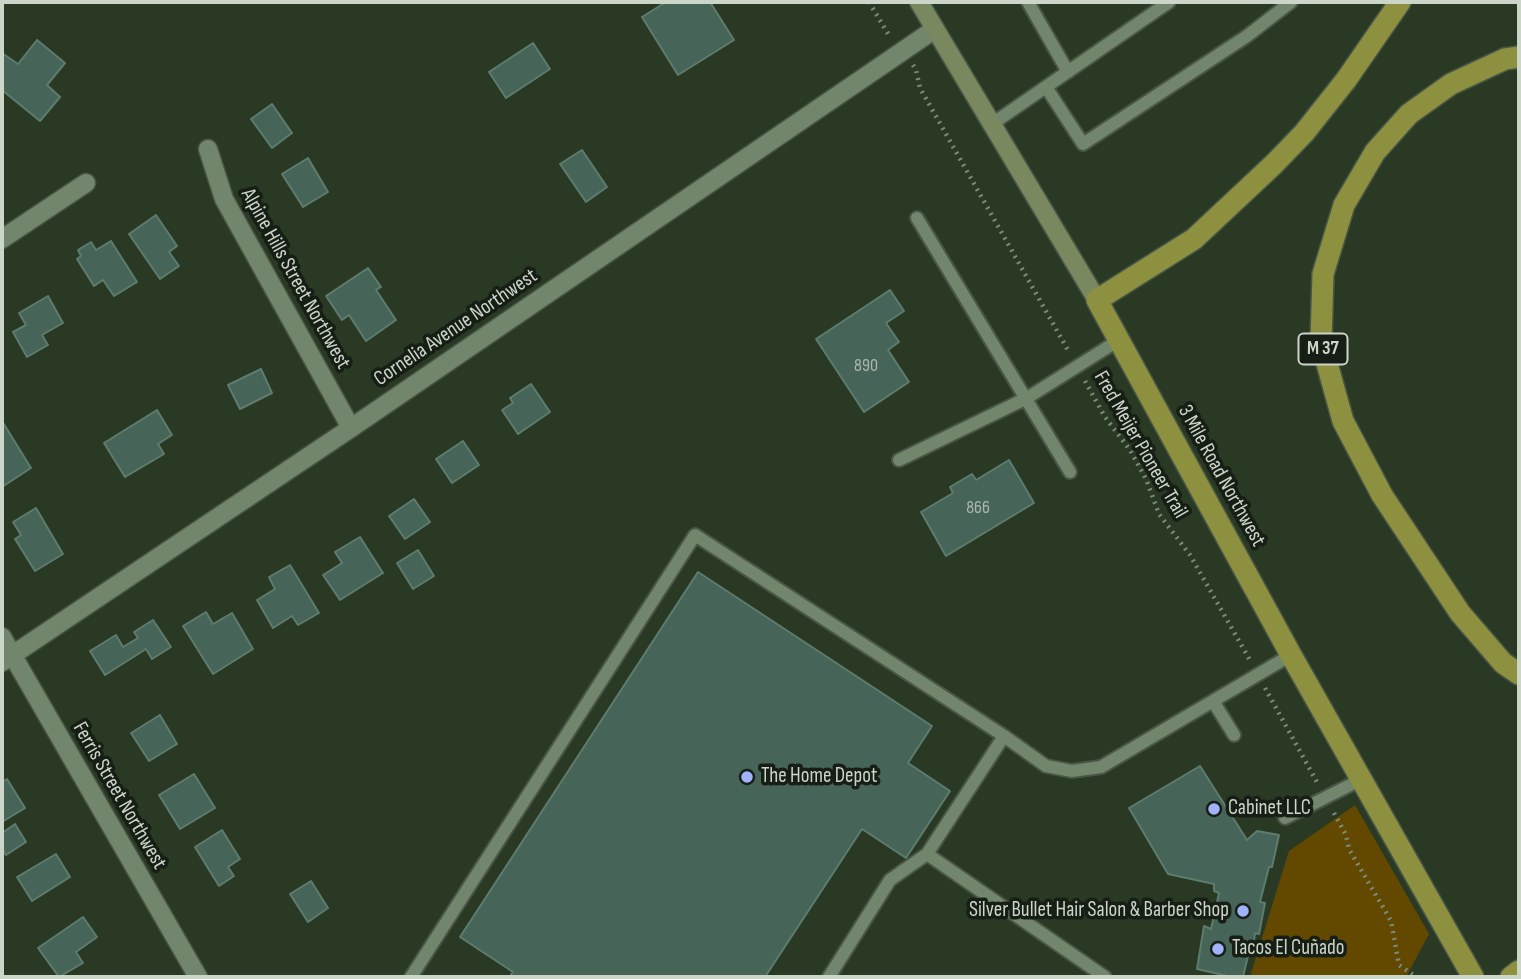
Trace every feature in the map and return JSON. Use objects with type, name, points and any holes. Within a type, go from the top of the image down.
[{"type":"highway","points":[[1097,300],[1194,239],[1273,164],[1304,133],[1346,80],[1399,2]]},
{"type":"highway","name":"M 37","points":[[1519,57],[1505,59],[1451,84],[1409,114],[1375,152],[1344,205],[1323,274],[1321,342],[1343,421],[1382,495],[1460,613],[1503,663],[1519,674]]},
{"type":"highway","name":"3 Mile Road Northwest","points":[[1097,300],[1292,655],[1474,977]]},
{"type":"highway","points":[[1511,977],[1519,971]]},
{"type":"main road","name":"3 Mile Road Northwest","points":[[919,2],[1097,300]]},
{"type":"street","name":"Cornelia Avenue Northwest","points":[[7,659],[935,29]]},
{"type":"street","name":"Alpine Hills Street Northwest","points":[[208,149],[224,200],[351,428]]},
{"type":"street","points":[[2,239],[86,183]]},
{"type":"street","name":"Ferris Street Northwest","points":[[2,637],[7,659],[198,977]]},
{"type":"lane","points":[[1028,2],[1068,72]]},
{"type":"lane","points":[[992,124],[1169,2]]},
{"type":"lane","points":[[1046,87],[1083,144],[1247,36],[1291,2]]},
{"type":"lane","points":[[917,218],[1070,472]]},
{"type":"lane","points":[[899,460],[1027,398],[1119,340]]},
{"type":"lane","points":[[411,977],[695,535],[1046,766],[1072,771],[1101,767],[1292,655]]},
{"type":"lane","points":[[1213,701],[1234,735]]},
{"type":"lane","points":[[828,977],[890,880],[927,854],[1004,736]]},
{"type":"lane","points":[[1285,818],[1362,779]]},
{"type":"lane","points":[[927,854],[1105,977]]},
{"type":"path","name":"Fred Meijer Pioneer Trail","points":[[869,2],[885,30],[916,70],[920,88],[1105,417],[1130,450],[1146,479],[1159,514],[1190,555],[1258,675],[1346,835],[1349,849],[1391,921],[1399,965],[1416,977]]},
{"type":"shaded area","points":[[1355,805],[1429,934],[1406,977],[1250,977],[1289,851]]},
{"type":"building","points":[[666,2],[710,2],[734,40],[678,75],[642,17]]},
{"type":"building","points":[[37,40],[65,63],[47,85],[60,97],[40,121],[2,90],[2,53],[18,64]]},
{"type":"building","points":[[533,43],[550,69],[506,98],[489,72]]},
{"type":"building","points":[[272,104],[292,133],[272,148],[251,119]]},
{"type":"building","points":[[582,150],[607,187],[586,202],[560,164]]},
{"type":"building","points":[[308,158],[328,192],[303,207],[282,174]]},
{"type":"building","points":[[156,215],[177,246],[169,252],[179,266],[160,279],[129,234]]},
{"type":"building","points":[[111,241],[137,282],[114,296],[103,280],[94,286],[77,259],[81,256],[78,250],[91,242],[96,250]]},
{"type":"building","points":[[368,268],[381,287],[376,290],[396,320],[366,341],[349,315],[342,320],[326,296]]},
{"type":"building","points":[[890,290],[904,311],[886,323],[899,342],[888,350],[909,382],[864,412],[816,339]]},
{"type":"building","points":[[48,296],[63,323],[42,335],[48,345],[27,357],[13,332],[26,325],[19,313]]},
{"type":"building","points":[[261,369],[272,393],[240,409],[228,385]]},
{"type":"building","points":[[531,384],[550,412],[518,434],[502,410],[513,403],[510,398]]},
{"type":"building","points":[[157,410],[172,435],[158,444],[164,454],[125,477],[104,443]]},
{"type":"building","points":[[2,421],[31,468],[2,487]]},
{"type":"building","points":[[463,441],[479,465],[452,483],[436,459]]},
{"type":"building","points":[[1009,460],[1034,503],[946,556],[921,512],[953,493],[950,487],[972,474],[976,480]]},
{"type":"building","points":[[414,499],[430,522],[405,539],[389,516]]},
{"type":"building","points":[[36,508],[63,554],[35,571],[15,539],[21,535],[13,522]]},
{"type":"building","points":[[360,537],[383,573],[340,600],[323,575],[342,563],[335,552]]},
{"type":"building","points":[[418,550],[434,576],[413,589],[397,563]]},
{"type":"building","points":[[290,565],[319,613],[298,625],[292,616],[273,628],[257,600],[275,589],[269,577]]},
{"type":"building","name":"The Home Depot","points":[[698,572],[932,726],[908,763],[950,791],[906,858],[862,829],[765,977],[509,977],[513,972],[460,937]]},
{"type":"building","points":[[206,612],[213,624],[232,613],[253,649],[213,674],[183,626]]},
{"type":"building","points":[[153,620],[171,647],[152,659],[146,649],[105,675],[90,651],[116,635],[123,647],[138,638],[134,632]]},
{"type":"building","points":[[160,715],[177,744],[149,761],[131,733]]},
{"type":"building","points":[[1200,766],[1247,840],[1257,831],[1279,835],[1260,902],[1265,903],[1259,934],[1255,933],[1251,943],[1243,977],[1197,969],[1204,926],[1211,929],[1219,893],[1214,891],[1214,884],[1168,874],[1129,808]]},
{"type":"building","points":[[194,774],[215,808],[180,829],[159,795]]},
{"type":"building","points":[[7,779],[25,808],[2,822],[2,782]]},
{"type":"building","points":[[15,824],[26,842],[6,855],[2,848],[2,833]]},
{"type":"building","points":[[222,830],[240,859],[228,867],[234,876],[219,886],[195,847]]},
{"type":"building","points":[[56,854],[70,877],[32,901],[17,877]]},
{"type":"building","points":[[311,881],[328,908],[308,922],[290,894]]},
{"type":"building","points":[[83,917],[97,937],[76,952],[83,963],[59,977],[38,948]]},
{"type":"place","name":"The Home Depot","points":[[747,777]]},
{"type":"place","name":"Cabinet LLC","points":[[1214,809]]},
{"type":"place","name":"Silver Bullet Hair Salon & Barber Shop","points":[[1243,911]]},
{"type":"place","name":"Tacos El Cuñado","points":[[1218,949]]}]
